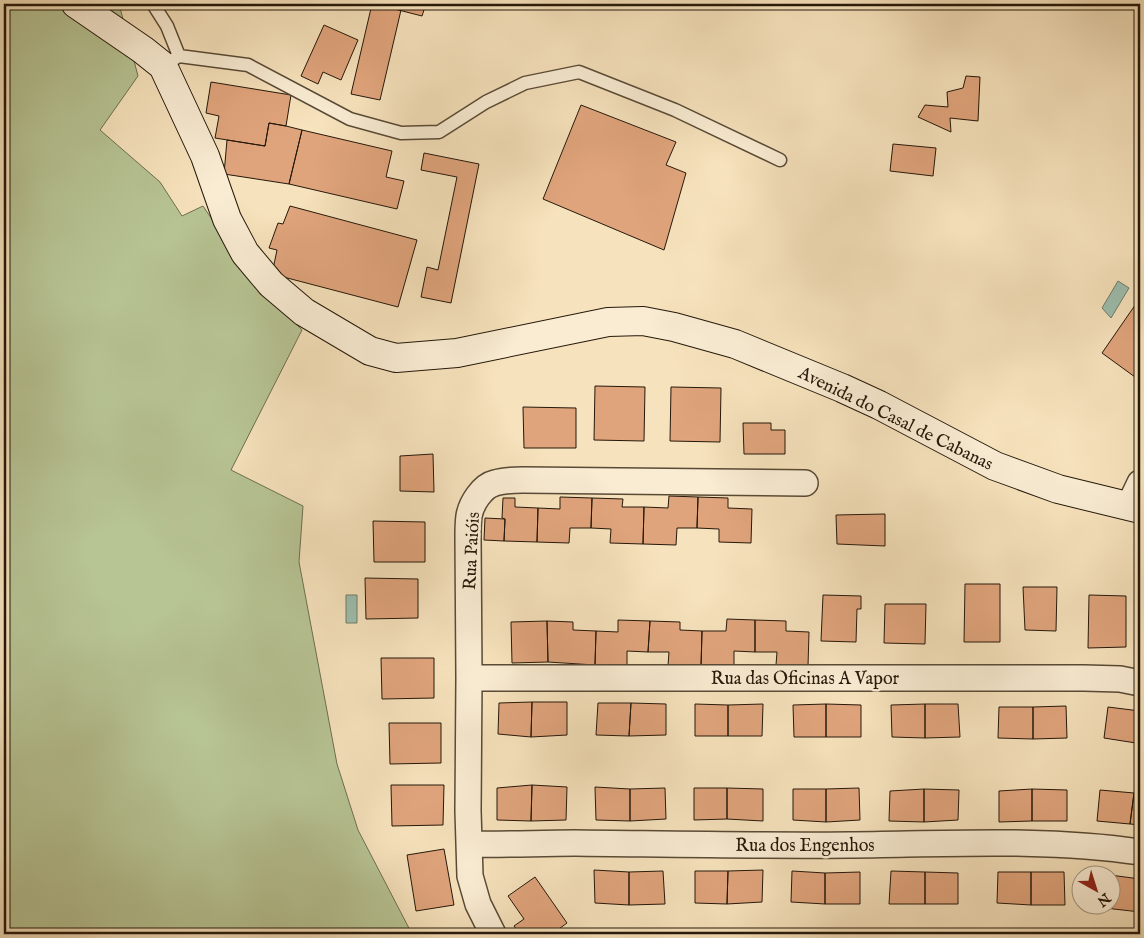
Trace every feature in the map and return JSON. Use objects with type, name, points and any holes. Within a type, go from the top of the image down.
[{"type":"street","points":[[76,4],[143,50],[171,61]]},
{"type":"street","name":"Avenida do Casal de Cabanas","points":[[171,61],[227,219],[246,253],[272,284],[304,312],[370,351],[396,358],[457,353],[608,322],[643,321],[674,327],[735,344],[842,388],[1003,469],[1058,489],[1136,500]]},
{"type":"street","name":"Rua Paióis","points":[[493,934],[478,904],[470,876],[468,811],[468,546],[469,516],[473,503],[482,491],[492,483],[504,481],[805,483]]},
{"type":"street","name":"Rua das Oficinas A Vapor","points":[[469,678],[1084,678],[1120,679],[1140,684]]},
{"type":"street","name":"Rua dos Engenhos","points":[[469,844],[572,843],[785,846],[1007,843],[1119,849],[1140,852]]},
{"type":"lane","points":[[153,4],[167,26],[171,61],[248,65],[350,119],[401,133],[439,132],[486,102],[525,83],[579,72],[675,110],[780,160]]},
{"type":"green space","points":[[4,4],[119,4],[138,76],[100,130],[160,182],[182,216],[203,206],[250,276],[302,330],[231,470],[303,506],[299,562],[337,764],[358,830],[412,934],[4,934]]},
{"type":"shaded area","points":[[1118,281],[1129,288],[1111,318],[1102,308]]},
{"type":"shaded area","points":[[346,595],[357,595],[357,623],[346,623]]},
{"type":"building","points":[[372,4],[401,10],[380,100],[351,94]]},
{"type":"building","points":[[375,4],[426,4],[422,16]]},
{"type":"building","points":[[324,25],[358,40],[341,80],[323,72],[318,84],[301,76]]},
{"type":"building","points":[[966,76],[980,77],[978,121],[950,118],[951,132],[918,117],[925,105],[948,107],[947,92],[963,88]]},
{"type":"building","points":[[211,82],[291,95],[286,126],[269,123],[265,146],[215,138],[219,116],[206,113]]},
{"type":"building","points":[[581,105],[676,142],[666,165],[686,173],[664,250],[543,199]]},
{"type":"building","points":[[269,123],[302,130],[289,184],[224,174],[227,140],[265,146]]},
{"type":"building","points":[[302,130],[392,151],[386,177],[404,181],[397,209],[289,184]]},
{"type":"building","points":[[893,144],[936,148],[933,176],[890,171]]},
{"type":"building","points":[[424,153],[479,164],[451,303],[421,297],[427,267],[438,270],[457,177],[421,170]]},
{"type":"building","points":[[290,206],[417,240],[398,307],[272,274],[277,250],[269,248],[278,223],[283,224]]},
{"type":"building","points":[[1140,298],[1140,370],[1135,377],[1102,353]]},
{"type":"building","points":[[595,386],[645,387],[644,441],[594,440]]},
{"type":"building","points":[[671,387],[721,388],[720,442],[670,441]]},
{"type":"building","points":[[523,407],[576,408],[576,448],[524,448]]},
{"type":"building","points":[[743,423],[771,423],[771,430],[785,430],[785,454],[744,454]]},
{"type":"building","points":[[433,454],[434,492],[400,491],[400,456]]},
{"type":"building","points":[[669,496],[698,497],[697,528],[677,528],[676,545],[643,544],[644,507],[668,508]]},
{"type":"building","points":[[560,497],[592,498],[591,528],[570,528],[569,543],[537,542],[538,508],[560,509]]},
{"type":"building","points":[[698,497],[728,498],[728,508],[752,509],[751,543],[719,542],[719,529],[697,528]]},
{"type":"building","points":[[503,498],[515,498],[515,507],[538,508],[537,542],[504,541],[505,519],[502,518]]},
{"type":"building","points":[[592,498],[623,499],[622,507],[644,507],[643,544],[610,543],[611,529],[591,528]]},
{"type":"building","points":[[885,514],[885,546],[837,544],[836,515]]},
{"type":"building","points":[[485,518],[505,519],[504,541],[484,540]]},
{"type":"building","points":[[373,521],[425,522],[425,562],[374,562]]},
{"type":"building","points":[[365,578],[418,579],[418,618],[366,619]]},
{"type":"building","points":[[965,584],[1000,584],[1000,642],[964,642]]},
{"type":"building","points":[[1023,587],[1057,587],[1056,631],[1025,630]]},
{"type":"building","points":[[823,595],[861,596],[861,609],[857,609],[856,642],[821,641]]},
{"type":"building","points":[[1089,595],[1126,596],[1126,647],[1088,648]]},
{"type":"building","points":[[885,604],[926,604],[925,644],[884,643]]},
{"type":"building","points":[[727,619],[755,620],[755,652],[734,651],[734,668],[701,667],[702,631],[726,631]]},
{"type":"building","points":[[618,620],[650,621],[648,652],[627,651],[627,666],[595,665],[596,631],[618,632]]},
{"type":"building","points":[[755,620],[786,621],[786,631],[809,632],[808,666],[776,665],[777,652],[755,652]]},
{"type":"building","points":[[547,621],[573,622],[573,630],[596,631],[595,665],[548,662]]},
{"type":"building","points":[[547,621],[548,662],[512,663],[511,622]]},
{"type":"building","points":[[650,621],[680,622],[680,630],[702,631],[701,667],[668,666],[669,652],[648,652]]},
{"type":"building","points":[[381,658],[434,658],[434,698],[382,699]]},
{"type":"building","points":[[532,702],[567,702],[567,735],[531,737]]},
{"type":"building","points":[[532,702],[531,737],[498,734],[499,703]]},
{"type":"building","points":[[598,703],[631,703],[629,736],[596,735]]},
{"type":"building","points":[[631,703],[666,704],[666,735],[629,736]]},
{"type":"building","points":[[695,704],[728,705],[728,736],[695,736]]},
{"type":"building","points":[[763,704],[762,736],[728,736],[728,705]]},
{"type":"building","points":[[826,704],[861,705],[861,737],[826,737]]},
{"type":"building","points":[[826,704],[826,737],[794,737],[793,705]]},
{"type":"building","points":[[925,704],[958,704],[960,737],[925,738]]},
{"type":"building","points":[[925,704],[925,738],[892,737],[891,705]]},
{"type":"building","points":[[1066,706],[1067,738],[1033,739],[1033,707]]},
{"type":"building","points":[[999,707],[1033,707],[1033,739],[998,738]]},
{"type":"building","points":[[1108,707],[1140,711],[1136,743],[1104,738]]},
{"type":"building","points":[[389,723],[441,723],[441,763],[390,764]]},
{"type":"building","points":[[391,785],[444,785],[443,825],[392,826]]},
{"type":"building","points":[[532,785],[567,787],[566,820],[531,821]]},
{"type":"building","points":[[532,785],[531,821],[497,820],[497,788]]},
{"type":"building","points":[[595,787],[630,789],[630,821],[596,820]]},
{"type":"building","points":[[665,788],[666,819],[630,821],[630,789]]},
{"type":"building","points":[[694,788],[727,788],[727,819],[694,820]]},
{"type":"building","points":[[727,788],[763,789],[763,821],[727,819]]},
{"type":"building","points":[[859,788],[860,820],[826,822],[826,789]]},
{"type":"building","points":[[793,789],[826,789],[826,822],[793,820]]},
{"type":"building","points":[[924,789],[959,790],[958,820],[924,822]]},
{"type":"building","points":[[924,789],[924,822],[889,821],[890,791]]},
{"type":"building","points":[[1032,789],[1067,790],[1067,821],[1032,821]]},
{"type":"building","points":[[1032,789],[1032,821],[999,822],[999,791]]},
{"type":"building","points":[[1100,790],[1134,793],[1130,824],[1097,821]]},
{"type":"building","points":[[1134,793],[1140,793],[1140,825],[1130,824]]},
{"type":"building","points":[[444,849],[454,905],[416,911],[407,855]]},
{"type":"building","points":[[594,870],[629,872],[629,905],[595,903]]},
{"type":"building","points":[[763,870],[762,902],[727,904],[728,871]]},
{"type":"building","points":[[663,871],[665,904],[629,905],[629,872]]},
{"type":"building","points":[[695,871],[728,871],[727,904],[695,903]]},
{"type":"building","points":[[792,871],[825,873],[825,904],[791,902]]},
{"type":"building","points":[[891,871],[925,872],[925,904],[889,904]]},
{"type":"building","points":[[860,872],[860,904],[825,904],[825,873]]},
{"type":"building","points":[[925,872],[958,873],[958,904],[925,904]]},
{"type":"building","points":[[998,872],[1031,872],[1031,905],[997,903]]},
{"type":"building","points":[[1031,872],[1064,872],[1065,905],[1031,905]]},
{"type":"building","points":[[535,877],[567,923],[552,934],[520,934],[514,926],[524,919],[508,896]]},
{"type":"building","points":[[1122,877],[1140,879],[1140,912],[1122,910]]}]
